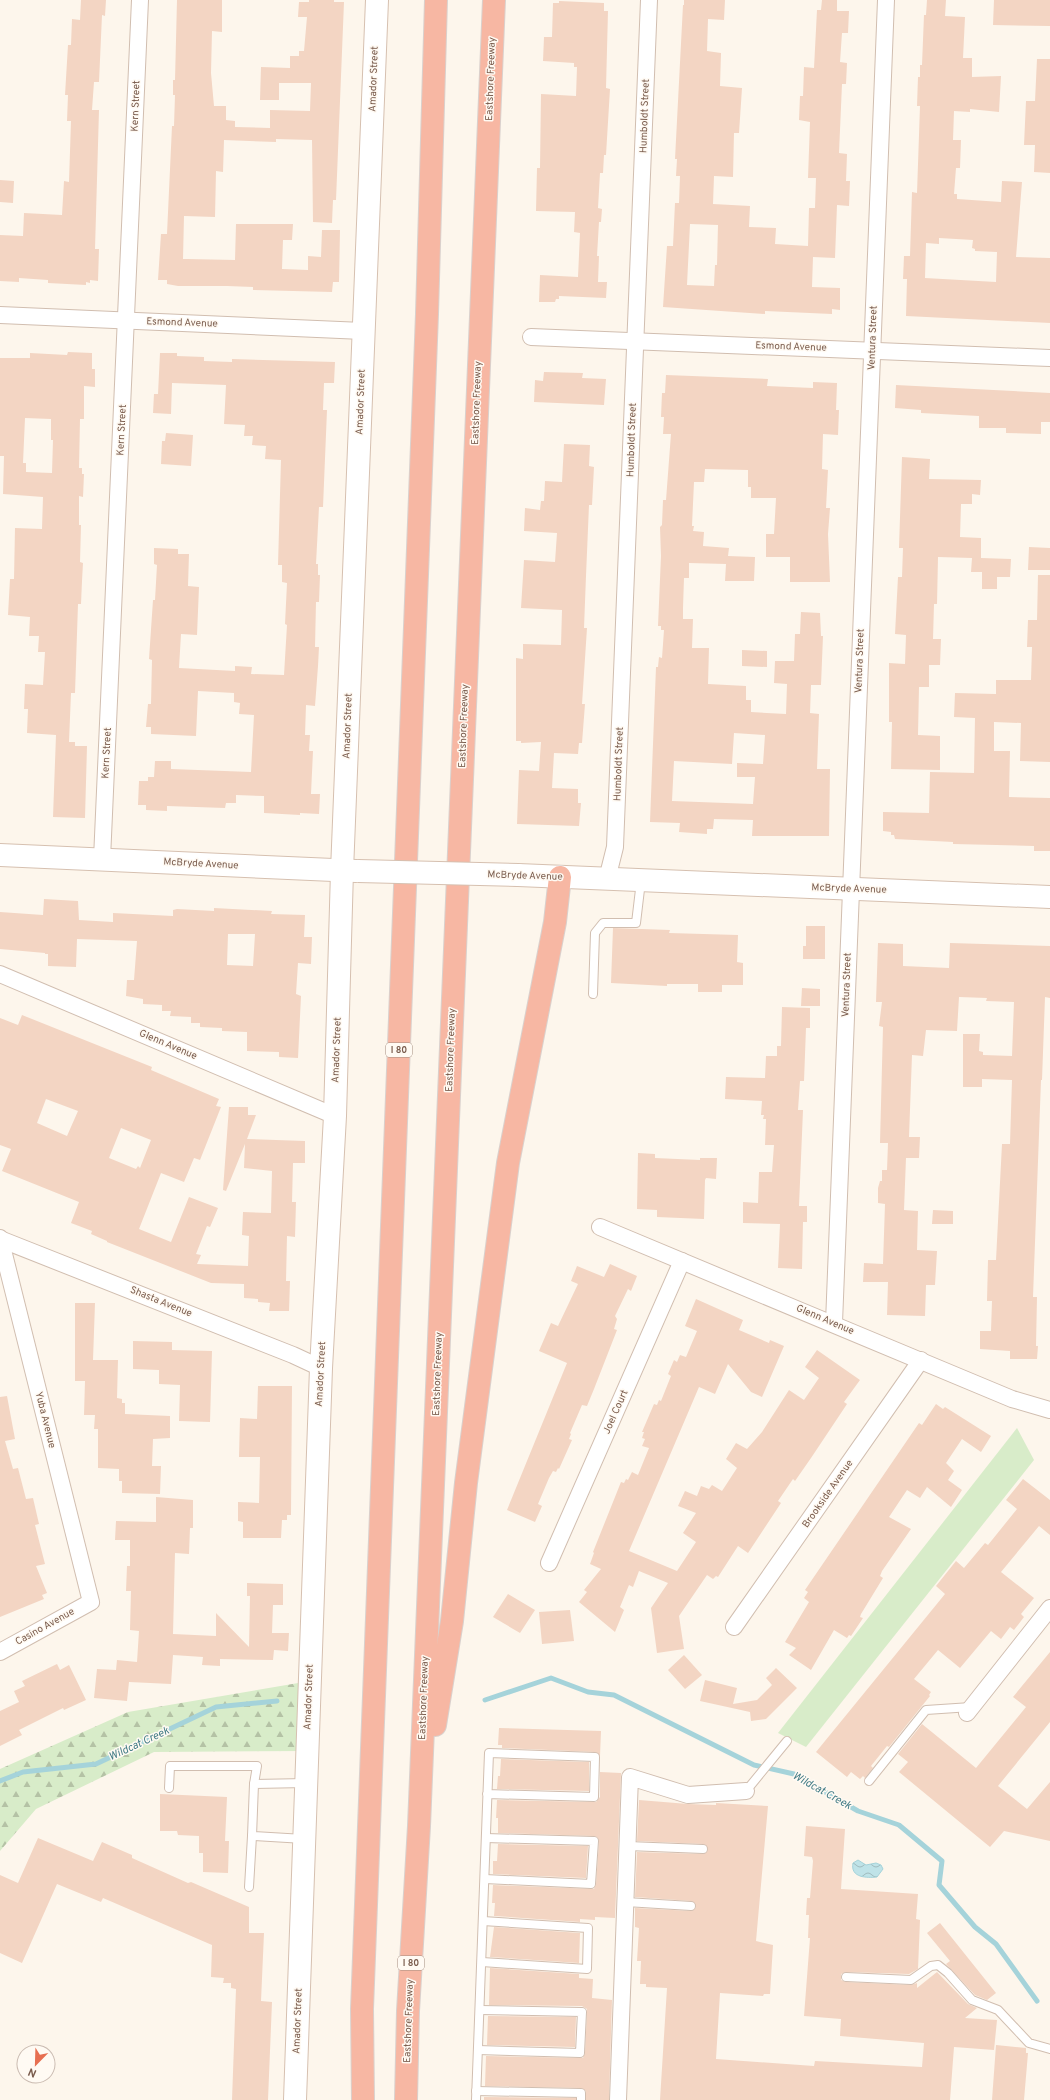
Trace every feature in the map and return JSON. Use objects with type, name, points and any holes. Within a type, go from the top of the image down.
[{"type":"highway","name":"I 80","points":[[363,2100],[362,2009],[427,314],[436,0]]},
{"type":"highway","name":"Eastshore Freeway","points":[[406,2100],[408,2011],[419,1826],[494,0]]},
{"type":"highway","points":[[419,1826],[452,1621],[466,1483],[508,1163],[555,922],[560,877]]},
{"type":"street","name":"Kern Street","points":[[102,859],[140,0]]},
{"type":"street","name":"Amador Street","points":[[295,2100],[321,1368],[350,871],[363,331],[377,0]]},
{"type":"street","name":"Humboldt Street","points":[[607,879],[615,847],[649,0]]},
{"type":"street","name":"Ventura Street","points":[[834,1323],[886,0]]},
{"type":"street","name":"Esmond Avenue","points":[[0,316],[363,331]]},
{"type":"street","name":"Esmond Avenue","points":[[531,337],[1050,358]]},
{"type":"street","name":"McBryde Avenue","points":[[0,855],[350,871],[641,880],[1050,897]]},
{"type":"street","name":"Glenn Avenue","points":[[0,974],[335,1116]]},
{"type":"street","name":"Glenn Avenue","points":[[600,1227],[834,1323],[1012,1399],[1050,1410]]},
{"type":"street","name":"Shasta Avenue","points":[[0,1239],[293,1355],[321,1368]]},
{"type":"street","name":"Yuba Avenue","points":[[0,1239],[91,1602]]},
{"type":"street","name":"Joel Court","points":[[549,1563],[682,1261]]},
{"type":"street","name":"Brookside Avenue","points":[[734,1627],[921,1360]]},
{"type":"street","name":"Casino Avenue","points":[[0,1652],[91,1602]]},
{"type":"street","points":[[970,1710],[1050,1608]]},
{"type":"street","points":[[618,2100],[630,1777],[688,1795],[746,1791]]},
{"type":"lane","points":[[593,994],[595,933],[602,923],[636,923],[641,880]]},
{"type":"lane","points":[[869,1781],[926,1710],[970,1710]]},
{"type":"lane","points":[[746,1791],[787,1741]]},
{"type":"lane","points":[[476,2100],[485,1879],[487,1794],[488,1753],[595,1757],[594,1797],[487,1794]]},
{"type":"lane","points":[[169,1788],[170,1766],[257,1766],[254,1784],[249,1887]]},
{"type":"lane","points":[[254,1784],[307,1783]]},
{"type":"lane","points":[[252,1836],[304,1839]]},
{"type":"lane","points":[[485,1879],[591,1884],[594,1841],[486,1838]]},
{"type":"lane","points":[[628,1846],[702,1849]]},
{"type":"lane","points":[[626,1902],[691,1906]]},
{"type":"lane","points":[[482,1962],[587,1969],[588,1928],[483,1921]]},
{"type":"lane","points":[[846,1976],[911,1980],[931,1966],[938,1965],[948,1973],[972,2000],[998,2010],[1030,2043],[1050,2048]]},
{"type":"lane","points":[[478,2050],[580,2053],[582,2012],[480,2010]]},
{"type":"lane","points":[[476,2091],[581,2093],[581,2100]]},
{"type":"green space","points":[[1017,1428],[1034,1460],[806,1747],[778,1733]]},
{"type":"green space","points":[[310,1681],[308,1751],[154,1752],[36,1809],[0,1851],[0,1769],[128,1712]]},
{"type":"water","points":[[858,1860],[866,1865],[876,1863],[881,1865],[883,1869],[877,1877],[860,1876],[854,1872],[853,1868],[853,1863]]},
{"type":"building","points":[[81,0],[106,0],[105,16],[102,15],[99,82],[94,82],[92,110],[99,110],[95,249],[99,249],[98,281],[90,280],[90,283],[86,282],[86,285],[48,283],[48,280],[19,278],[19,282],[0,281],[0,235],[23,236],[24,213],[62,215],[64,181],[69,182],[71,121],[67,121],[68,95],[65,95],[68,45],[71,45],[72,19],[80,20]]},
{"type":"building","points":[[177,0],[222,0],[222,32],[212,31],[211,73],[214,106],[226,106],[226,120],[235,121],[235,127],[270,128],[270,110],[310,111],[311,83],[279,83],[279,100],[260,100],[261,67],[290,68],[290,56],[299,56],[299,51],[304,51],[307,17],[298,17],[299,2],[309,2],[309,0],[334,0],[334,2],[344,2],[336,200],[333,200],[332,223],[313,222],[312,140],[276,139],[276,142],[224,140],[223,172],[216,171],[215,217],[184,216],[183,259],[235,260],[236,224],[293,224],[292,240],[283,240],[282,269],[308,270],[308,256],[321,257],[322,230],[340,230],[339,282],[333,282],[332,292],[253,290],[253,287],[178,286],[167,284],[167,280],[158,280],[161,234],[167,234],[172,126],[174,126],[175,95],[173,95],[173,80],[175,80]]},
{"type":"building","points":[[684,0],[725,0],[724,20],[708,19],[707,51],[721,53],[720,86],[742,88],[739,133],[734,133],[733,177],[714,176],[713,204],[750,206],[749,227],[776,228],[775,244],[808,246],[809,208],[815,208],[816,178],[808,178],[810,122],[799,120],[800,96],[803,96],[804,67],[814,68],[817,10],[821,10],[822,0],[837,0],[837,11],[849,11],[848,33],[842,33],[840,62],[847,63],[846,84],[842,84],[839,153],[847,154],[846,181],[850,181],[849,206],[837,205],[835,258],[813,257],[812,287],[840,288],[840,310],[832,309],[832,314],[765,311],[765,314],[663,307],[667,246],[673,246],[675,203],[679,203],[680,176],[676,176],[677,159],[675,159]],"holes":[[[690,224],[718,225],[717,265],[715,265],[714,286],[687,285]]]},
{"type":"building","points":[[927,0],[946,0],[945,16],[965,17],[963,58],[972,58],[972,77],[1001,76],[999,112],[970,109],[970,112],[954,111],[953,140],[961,140],[960,168],[956,168],[954,194],[957,194],[957,199],[1001,202],[1002,181],[1022,182],[1016,257],[1050,258],[1050,323],[906,316],[907,279],[903,279],[904,256],[910,256],[912,192],[917,193],[920,106],[917,106],[918,77],[920,77],[920,65],[922,65],[924,15],[926,15]],"holes":[[[939,238],[973,240],[972,248],[975,249],[975,251],[997,252],[996,282],[925,278],[926,243],[939,244]]]},
{"type":"building","points":[[994,0],[1050,0],[1050,26],[993,25]]},
{"type":"building","points":[[559,1],[604,3],[604,11],[608,11],[606,88],[610,89],[606,155],[604,155],[603,173],[600,173],[598,208],[602,209],[601,222],[599,222],[597,256],[599,256],[598,282],[607,282],[606,298],[559,296],[559,299],[556,299],[555,302],[539,302],[540,275],[578,277],[580,233],[574,232],[575,212],[536,211],[537,168],[540,168],[541,94],[576,96],[577,67],[574,67],[574,63],[543,61],[544,37],[552,37],[553,3],[559,3]]},
{"type":"building","points":[[1037,59],[1050,59],[1050,173],[1034,172],[1035,145],[1024,145],[1026,101],[1035,101]]},
{"type":"building","points":[[0,180],[14,181],[13,203],[0,202]]},
{"type":"building","points":[[68,352],[92,353],[92,369],[95,369],[95,387],[84,386],[84,419],[80,419],[79,468],[82,468],[82,474],[84,474],[83,497],[79,496],[79,525],[81,525],[80,562],[83,563],[81,604],[78,604],[75,693],[71,693],[69,742],[75,742],[75,746],[87,746],[85,818],[53,817],[56,735],[27,733],[28,709],[24,709],[25,684],[43,685],[45,652],[38,652],[39,636],[29,636],[30,617],[8,615],[10,579],[14,579],[15,528],[42,529],[43,497],[3,494],[4,456],[0,456],[0,358],[30,358],[30,353],[67,355]],"holes":[[[25,418],[51,419],[51,440],[53,440],[52,473],[26,472],[26,463],[23,463]]]},
{"type":"building","points":[[160,353],[177,353],[177,356],[204,357],[204,361],[232,362],[232,359],[335,362],[334,383],[324,383],[323,410],[327,410],[323,507],[319,507],[316,564],[318,564],[318,575],[320,575],[319,602],[316,602],[315,647],[319,647],[318,666],[315,706],[306,705],[305,735],[310,735],[309,751],[313,751],[311,794],[320,794],[319,814],[300,813],[300,815],[264,813],[264,796],[236,795],[236,803],[226,803],[225,808],[167,806],[167,811],[146,810],[146,805],[138,805],[139,781],[148,781],[148,777],[154,777],[155,761],[171,761],[171,769],[251,772],[254,715],[239,714],[240,703],[234,702],[234,693],[198,691],[196,736],[151,734],[151,727],[146,727],[148,704],[151,704],[152,660],[149,659],[157,565],[154,564],[154,548],[178,549],[178,554],[189,554],[188,586],[199,587],[197,635],[181,634],[179,668],[235,671],[235,666],[252,667],[251,674],[284,675],[287,625],[285,624],[287,583],[282,582],[282,565],[278,565],[281,460],[265,459],[266,446],[252,445],[253,436],[244,436],[245,425],[224,424],[226,385],[172,383],[171,414],[153,413],[154,394],[158,394]]},
{"type":"building","points":[[544,372],[583,373],[582,378],[606,379],[604,405],[534,402],[535,380],[543,381]]},
{"type":"building","points":[[666,375],[768,379],[767,386],[813,388],[813,382],[837,383],[836,410],[839,410],[838,435],[823,434],[822,469],[828,470],[826,508],[830,508],[828,534],[830,582],[790,582],[790,557],[766,557],[766,534],[774,534],[776,498],[751,498],[751,487],[748,487],[748,470],[705,469],[704,482],[694,482],[693,531],[704,532],[703,546],[729,548],[728,556],[755,557],[754,581],[725,581],[726,564],[689,563],[689,578],[684,578],[683,608],[683,619],[693,619],[692,648],[709,648],[708,684],[746,686],[746,700],[751,700],[751,712],[786,714],[787,684],[774,683],[775,661],[794,661],[795,634],[800,634],[801,612],[820,613],[821,636],[823,636],[821,685],[811,685],[810,713],[819,714],[817,769],[830,769],[829,836],[752,836],[753,820],[714,819],[713,829],[707,829],[707,834],[679,832],[680,823],[650,822],[656,667],[658,667],[659,657],[662,658],[664,630],[661,630],[661,626],[658,626],[661,556],[660,527],[662,525],[663,500],[666,500],[671,434],[663,434],[664,417],[661,417],[662,393],[665,393]],"holes":[[[734,733],[765,735],[763,764],[737,763],[737,777],[755,777],[753,804],[672,801],[674,761],[732,764]]]},
{"type":"building","points":[[896,385],[1050,393],[1050,422],[1041,422],[1041,434],[1006,433],[1006,428],[979,428],[979,416],[921,413],[921,410],[895,408]]},
{"type":"building","points":[[166,433],[193,435],[191,466],[161,464],[162,441],[165,441]]},
{"type":"building","points":[[564,444],[590,445],[589,466],[594,467],[592,505],[589,505],[584,628],[587,628],[582,704],[585,704],[582,743],[579,743],[578,754],[554,753],[552,788],[578,789],[578,803],[581,803],[579,826],[517,824],[519,770],[539,771],[541,742],[521,743],[521,741],[516,741],[516,658],[523,659],[523,644],[561,645],[562,610],[521,608],[524,560],[555,562],[557,533],[524,531],[525,508],[540,510],[541,501],[544,501],[545,481],[562,482]]},
{"type":"building","points":[[902,457],[930,459],[929,479],[981,480],[980,495],[972,494],[972,504],[961,504],[960,537],[981,538],[981,558],[1011,559],[1010,577],[997,577],[997,589],[982,589],[982,572],[971,572],[972,558],[938,557],[937,604],[934,604],[933,639],[941,639],[940,665],[929,665],[929,687],[919,687],[918,735],[940,736],[940,770],[891,769],[892,722],[889,722],[889,663],[905,664],[906,635],[895,634],[898,577],[902,577],[903,548],[899,548]]},
{"type":"building","points":[[1029,547],[1050,548],[1050,570],[1028,570]]},
{"type":"building","points":[[1038,575],[1050,575],[1050,762],[1020,761],[1021,723],[994,722],[994,751],[1010,751],[1009,797],[1050,798],[1050,851],[1034,851],[1034,846],[953,844],[953,842],[895,839],[894,835],[891,835],[891,832],[883,831],[883,812],[929,813],[930,772],[974,773],[975,718],[954,717],[955,693],[996,694],[996,680],[1031,680],[1032,647],[1027,647],[1028,620],[1037,620]]},
{"type":"building","points":[[742,650],[767,651],[767,667],[742,666]]},
{"type":"building","points":[[44,899],[78,901],[79,920],[113,922],[113,913],[173,916],[173,910],[177,909],[214,911],[214,908],[272,911],[271,914],[305,915],[304,937],[312,937],[311,964],[298,963],[296,994],[301,996],[298,1058],[279,1057],[279,1052],[247,1051],[247,1032],[222,1031],[222,1028],[200,1027],[200,1023],[191,1023],[191,1017],[170,1016],[171,1011],[162,1011],[162,1005],[143,1004],[143,999],[126,996],[127,980],[134,980],[137,941],[77,939],[76,967],[48,966],[48,954],[45,953],[0,949],[0,912],[43,915]],"holes":[[[228,934],[255,934],[253,966],[227,965]]]},
{"type":"building","points":[[806,926],[825,926],[825,959],[803,959],[803,946],[806,946]]},
{"type":"building","points":[[613,928],[670,930],[669,933],[738,935],[737,962],[743,963],[743,985],[722,985],[722,992],[698,992],[698,984],[667,984],[667,986],[611,983]]},
{"type":"building","points":[[878,943],[903,944],[903,966],[949,968],[950,943],[1050,946],[1050,998],[1045,997],[1033,1297],[1037,1297],[1037,1359],[1010,1359],[1010,1351],[980,1349],[980,1331],[991,1331],[992,1301],[987,1301],[988,1260],[996,1260],[1002,1144],[1010,1144],[1012,1080],[982,1079],[982,1087],[963,1087],[963,1034],[980,1034],[979,1051],[983,1052],[983,1055],[1012,1056],[1014,1002],[986,1001],[987,998],[959,997],[957,1031],[926,1030],[923,1056],[912,1055],[909,1137],[920,1137],[919,1158],[906,1158],[904,1210],[918,1211],[917,1250],[937,1251],[935,1285],[926,1285],[925,1316],[887,1315],[888,1282],[863,1282],[864,1263],[883,1264],[885,1204],[878,1203],[878,1188],[880,1181],[882,1181],[882,1170],[887,1170],[888,1143],[880,1143],[883,1027],[879,1026],[882,1002],[876,1002]]},
{"type":"building","points":[[802,988],[820,989],[820,1006],[801,1006]]},
{"type":"building","points":[[782,1007],[810,1008],[810,1028],[806,1028],[804,1081],[800,1081],[798,1110],[803,1110],[799,1206],[807,1206],[807,1222],[803,1222],[802,1269],[778,1268],[780,1224],[743,1223],[743,1202],[758,1203],[759,1172],[772,1172],[774,1145],[765,1145],[766,1119],[763,1119],[764,1115],[761,1115],[762,1101],[725,1099],[726,1077],[765,1078],[766,1056],[777,1056],[777,1046],[781,1046]]},
{"type":"building","points":[[22,1015],[152,1067],[151,1070],[219,1099],[216,1106],[221,1107],[200,1160],[194,1158],[184,1182],[161,1173],[139,1229],[171,1242],[189,1197],[218,1208],[210,1227],[207,1226],[196,1254],[201,1255],[197,1264],[248,1266],[249,1236],[242,1235],[243,1212],[271,1213],[272,1171],[244,1168],[245,1144],[226,1191],[223,1190],[229,1107],[248,1107],[248,1115],[256,1115],[247,1139],[305,1141],[305,1163],[293,1163],[292,1202],[296,1202],[295,1237],[287,1236],[286,1281],[290,1281],[289,1311],[269,1311],[270,1303],[258,1302],[258,1299],[244,1298],[244,1284],[211,1283],[107,1242],[91,1234],[92,1231],[71,1223],[79,1202],[2,1171],[11,1149],[0,1145],[0,1018],[18,1025]],"holes":[[[46,1099],[78,1111],[67,1136],[37,1123]],[[121,1128],[151,1140],[140,1168],[138,1166],[136,1169],[109,1158]]]},
{"type":"building","points":[[638,1153],[655,1154],[655,1158],[700,1160],[700,1158],[717,1158],[716,1179],[706,1178],[705,1180],[704,1219],[657,1217],[657,1210],[637,1209]]},
{"type":"building","points":[[933,1210],[953,1211],[953,1224],[932,1224]]},
{"type":"building","points":[[610,1264],[637,1276],[631,1291],[628,1289],[615,1316],[617,1319],[614,1329],[617,1330],[587,1406],[582,1405],[570,1433],[569,1439],[572,1440],[559,1469],[558,1468],[556,1472],[553,1471],[549,1478],[538,1504],[542,1506],[535,1522],[507,1510],[567,1363],[539,1351],[551,1323],[558,1326],[578,1284],[571,1281],[577,1266],[604,1277]]},
{"type":"building","points":[[696,1299],[743,1320],[739,1330],[769,1343],[770,1340],[784,1346],[762,1397],[751,1392],[728,1364],[715,1394],[699,1387],[629,1551],[677,1571],[696,1542],[683,1533],[696,1513],[678,1506],[685,1491],[697,1496],[701,1486],[709,1489],[712,1485],[722,1491],[737,1468],[726,1459],[736,1443],[747,1449],[762,1432],[789,1390],[804,1400],[819,1378],[805,1367],[817,1350],[860,1380],[844,1402],[847,1404],[811,1458],[795,1481],[793,1479],[778,1501],[781,1503],[748,1553],[738,1546],[718,1577],[716,1576],[713,1579],[707,1575],[679,1616],[684,1649],[657,1653],[651,1608],[668,1583],[639,1571],[633,1587],[629,1585],[620,1607],[624,1610],[615,1632],[579,1602],[587,1592],[584,1590],[601,1569],[590,1564],[594,1553],[593,1552],[621,1482],[624,1483],[626,1479],[628,1480],[632,1472],[638,1475],[649,1448],[642,1446],[645,1439],[642,1438],[644,1432],[642,1432],[654,1404],[657,1405],[659,1400],[661,1401],[671,1376],[668,1374],[674,1360],[677,1362],[680,1355],[686,1357],[697,1331],[685,1326]]},
{"type":"building","points":[[75,1303],[95,1303],[93,1360],[118,1360],[117,1398],[122,1399],[122,1403],[125,1403],[125,1414],[170,1416],[170,1438],[153,1439],[152,1466],[161,1466],[160,1494],[122,1493],[122,1481],[119,1481],[119,1469],[98,1468],[98,1429],[94,1429],[95,1415],[84,1415],[85,1381],[75,1381]]},
{"type":"building","points":[[133,1341],[172,1342],[172,1350],[212,1351],[210,1422],[179,1421],[180,1385],[159,1384],[159,1370],[133,1369]]},
{"type":"building","points":[[258,1386],[292,1386],[291,1515],[287,1515],[287,1520],[282,1520],[281,1538],[243,1538],[243,1522],[238,1521],[238,1502],[259,1503],[260,1457],[239,1457],[240,1418],[257,1419]]},
{"type":"building","points":[[7,1396],[15,1439],[5,1441],[13,1469],[18,1468],[26,1499],[33,1498],[39,1524],[35,1525],[45,1564],[36,1566],[47,1593],[42,1595],[44,1599],[0,1617],[0,1397]]},
{"type":"building","points":[[936,1404],[943,1409],[945,1407],[991,1436],[981,1452],[962,1439],[946,1463],[954,1471],[948,1480],[962,1490],[951,1507],[927,1487],[920,1498],[907,1490],[889,1517],[911,1529],[882,1571],[880,1576],[883,1578],[861,1614],[860,1617],[863,1618],[851,1636],[849,1635],[847,1638],[834,1630],[811,1670],[789,1655],[796,1648],[785,1642],[809,1602],[804,1598],[808,1592],[805,1590],[919,1423],[922,1425]]},
{"type":"building","points":[[1023,1479],[1050,1500],[1050,1535],[1039,1526],[1001,1572],[1034,1598],[1021,1614],[1024,1617],[1014,1630],[1010,1627],[1001,1639],[991,1631],[960,1668],[938,1650],[914,1679],[931,1692],[929,1695],[930,1696],[889,1747],[887,1746],[871,1766],[873,1768],[865,1778],[863,1776],[860,1779],[851,1772],[847,1777],[816,1752],[945,1594],[936,1586],[956,1561],[964,1568],[985,1543],[988,1545],[1017,1509],[1006,1500]]},
{"type":"building","points":[[156,1497],[193,1500],[193,1528],[190,1528],[189,1554],[175,1553],[173,1634],[216,1636],[216,1613],[249,1647],[250,1596],[247,1596],[247,1583],[283,1584],[283,1605],[273,1605],[272,1633],[289,1633],[288,1651],[274,1650],[273,1660],[220,1659],[220,1666],[202,1665],[203,1657],[173,1655],[171,1684],[129,1682],[127,1701],[94,1698],[97,1669],[116,1670],[117,1660],[137,1662],[139,1631],[130,1630],[131,1591],[126,1591],[127,1566],[130,1566],[130,1540],[115,1540],[116,1521],[156,1522]]},
{"type":"building","points":[[508,1594],[535,1610],[520,1633],[493,1617]]},
{"type":"building","points":[[570,1610],[574,1641],[542,1644],[539,1612]]},
{"type":"building","points":[[1050,1652],[1050,1722],[998,1786],[1027,1809],[1050,1782],[1050,1841],[1004,1831],[990,1847],[899,1772],[908,1762],[898,1754],[922,1724],[976,1768],[1026,1707],[1013,1697]]},
{"type":"building","points":[[684,1655],[702,1675],[685,1689],[668,1670]]},
{"type":"building","points":[[57,1664],[60,1670],[69,1665],[86,1700],[64,1710],[63,1708],[19,1730],[22,1735],[0,1746],[0,1711],[19,1702],[14,1691],[25,1686],[22,1681]]},
{"type":"building","points":[[776,1668],[797,1688],[766,1719],[751,1721],[750,1712],[700,1701],[705,1680],[737,1688],[733,1704],[757,1700],[772,1685],[766,1678]]},
{"type":"building","points":[[499,1728],[601,1731],[600,1756],[595,1752],[502,1748],[502,1745],[498,1745]]},
{"type":"building","points":[[501,1759],[589,1762],[589,1791],[497,1789],[498,1776],[500,1776]]},
{"type":"building","points":[[600,1772],[621,1773],[615,1918],[595,1917],[595,1920],[580,1919],[580,1922],[494,1916],[495,1903],[492,1903],[493,1885],[594,1889],[596,1884],[599,1841],[597,1837],[594,1836],[498,1833],[498,1818],[496,1818],[497,1800],[596,1802],[600,1797]]},
{"type":"building","points":[[160,1794],[227,1797],[225,1841],[229,1841],[228,1873],[203,1872],[203,1853],[199,1853],[199,1836],[178,1835],[177,1831],[160,1831]]},
{"type":"building","points":[[639,1800],[688,1804],[716,1805],[716,1803],[768,1806],[756,1941],[773,1945],[770,1994],[764,1994],[763,1996],[720,1993],[716,2059],[814,2066],[815,2061],[922,2067],[924,2043],[840,2036],[841,2019],[804,2016],[810,1938],[808,1938],[809,1915],[806,1915],[807,1898],[810,1898],[813,1861],[812,1857],[804,1856],[806,1826],[845,1829],[841,1889],[918,1894],[916,1919],[920,1920],[918,1969],[909,1974],[846,1972],[841,1974],[841,1980],[846,1982],[911,1985],[917,1983],[917,1988],[937,1972],[968,2004],[977,2008],[965,2018],[997,2020],[994,2050],[954,2047],[950,2100],[660,2100],[667,1988],[646,1987],[646,1984],[640,1984],[641,1961],[637,1961],[639,1928],[635,1927],[635,1908],[691,1911],[695,1909],[696,1906],[691,1901],[635,1897],[637,1852],[703,1854],[707,1852],[708,1849],[703,1844],[637,1841]]},
{"type":"building","points":[[38,1838],[93,1861],[102,1842],[132,1855],[132,1858],[188,1883],[191,1882],[249,1907],[249,1933],[264,1933],[261,2001],[272,2002],[268,2100],[232,2100],[236,1989],[231,1988],[231,1983],[223,1983],[224,1978],[211,1977],[212,1945],[103,1898],[101,1902],[57,1884],[22,1963],[0,1953],[0,1875],[18,1883]]},
{"type":"building","points":[[498,1844],[588,1846],[586,1878],[493,1874],[493,1861],[497,1861]]},
{"type":"building","points":[[940,1923],[996,1993],[987,2000],[975,1995],[946,1964],[950,1961],[927,1933]]},
{"type":"building","points":[[494,1927],[580,1933],[579,1963],[490,1957]]},
{"type":"building","points":[[490,1968],[579,1974],[579,1978],[593,1979],[592,1998],[612,2000],[609,2100],[586,2100],[586,2091],[581,2088],[485,2086],[486,2056],[583,2058],[585,2053],[587,2012],[587,2009],[582,2006],[489,2005]]},
{"type":"building","points":[[488,2016],[576,2017],[575,2047],[487,2045]]},
{"type":"building","points":[[996,2045],[1026,2048],[1026,2053],[1028,2053],[1024,2100],[992,2100]]},
{"type":"building","points":[[484,2097],[576,2098],[576,2100],[484,2100]]},
{"type":"waterway","name":"Wildcat Creek","points":[[485,1700],[551,1678],[588,1692],[614,1695],[754,1765],[794,1774],[858,1811],[899,1825],[942,1861],[939,1885],[975,1927],[996,1944],[1037,2001]]},
{"type":"waterway","name":"Wildcat Creek","points":[[0,1781],[23,1772],[96,1764],[216,1707],[277,1701]]}]
